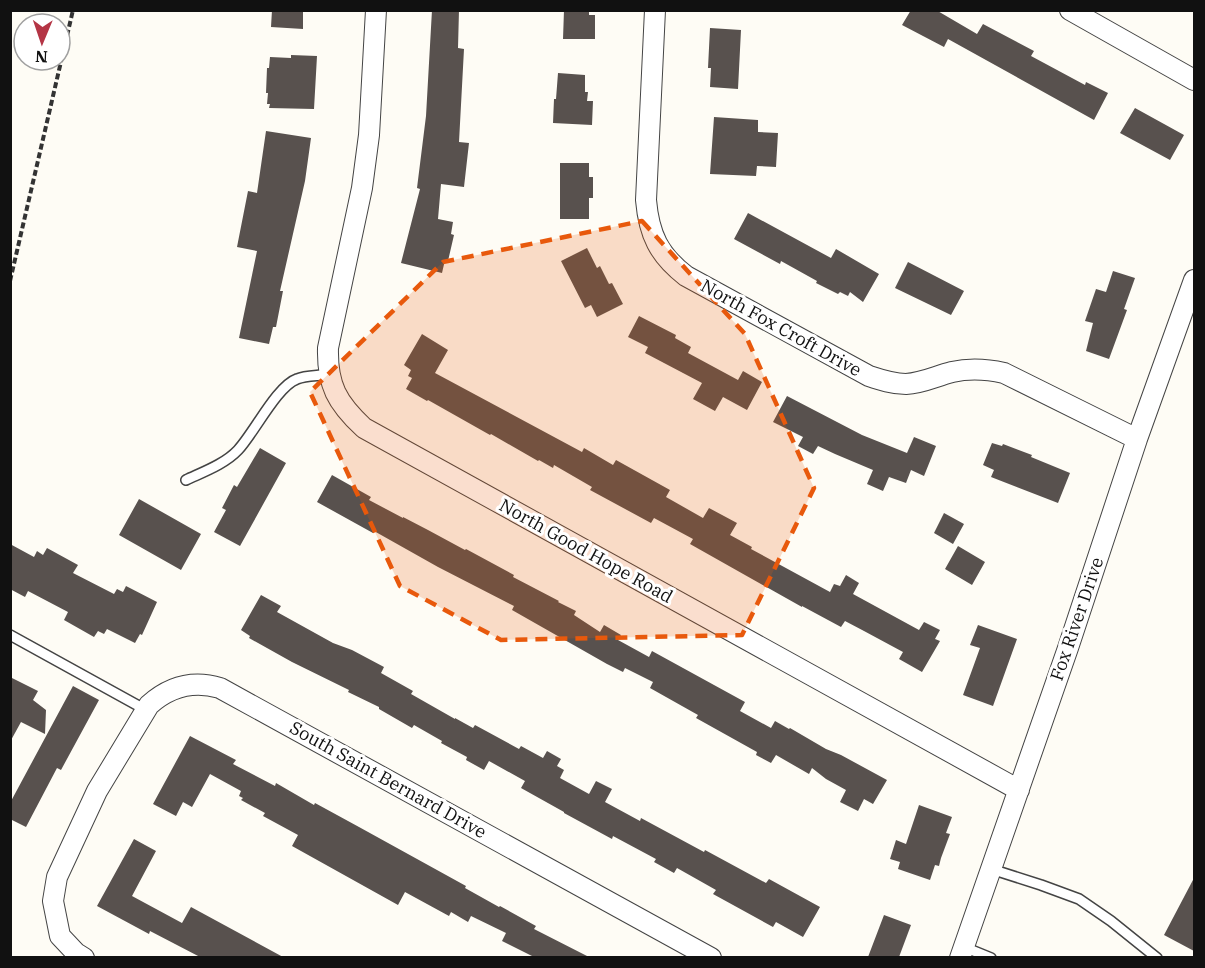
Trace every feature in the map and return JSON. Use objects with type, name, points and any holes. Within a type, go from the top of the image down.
[{"type":"street","name":"North Good Hope Road","points":[[376,10],[369,135],[359,202],[328,348],[329,374],[338,399],[350,415],[364,428],[1019,790]]},
{"type":"street","name":"North Fox Croft Drive","points":[[655,10],[646,200],[654,239],[674,266],[686,276],[869,376],[905,384],[970,369],[1004,373],[1137,439]]},
{"type":"street","points":[[1070,10],[1194,80]]},
{"type":"street","name":"Fox River Drive","points":[[962,952],[1068,648],[1137,439],[1194,280]]},
{"type":"street","name":"South Saint Bernard Drive","points":[[84,957],[76,953],[60,936],[53,901],[57,877],[97,791],[149,705],[160,695],[192,685],[210,685],[220,688],[711,957]]},
{"type":"lane","points":[[186,480],[236,452],[251,435],[284,387],[296,379],[329,374]]},
{"type":"lane","points":[[10,635],[146,710]]},
{"type":"lane","points":[[991,869],[1079,899],[1156,957]]},
{"type":"lane","points":[[962,952],[992,957]]},
{"type":"path","points":[[10,281],[73,10]]},
{"type":"highlighted area","points":[[642,221],[745,334],[814,488],[742,635],[501,640],[400,586],[310,392],[443,262]]},
{"type":"building","points":[[272,10],[303,10],[303,29],[271,27]]},
{"type":"building","points":[[432,10],[459,10],[458,48],[464,49],[459,142],[469,143],[464,187],[441,184],[438,219],[453,222],[451,234],[454,235],[448,261],[445,260],[442,273],[401,263],[420,189],[417,188],[426,116]]},
{"type":"building","points":[[564,10],[589,10],[589,15],[595,15],[595,39],[563,39]]},
{"type":"building","points":[[911,10],[936,10],[977,34],[983,24],[1034,51],[1031,56],[1085,85],[1086,82],[1108,93],[1094,120],[948,39],[944,47],[902,25]]},
{"type":"building","points":[[710,28],[741,30],[738,89],[710,87],[711,68],[708,68]]},
{"type":"building","points":[[291,55],[317,56],[314,109],[269,108],[270,104],[267,104],[267,68],[269,68],[270,57],[291,58]]},
{"type":"building","points":[[558,73],[585,75],[587,101],[593,101],[592,125],[553,123]]},
{"type":"building","points":[[1135,108],[1184,135],[1170,160],[1120,133]]},
{"type":"building","points":[[714,117],[758,120],[758,132],[778,133],[776,167],[757,166],[756,176],[710,174]]},
{"type":"building","points":[[266,131],[311,138],[305,181],[280,291],[283,291],[276,327],[273,327],[269,344],[239,338],[257,251],[237,247],[248,191],[257,193]]},
{"type":"building","points":[[560,163],[589,163],[589,177],[593,177],[593,198],[589,198],[589,219],[560,219]]},
{"type":"building","points":[[748,213],[831,258],[836,249],[879,274],[863,302],[850,292],[848,296],[840,292],[838,294],[781,261],[780,264],[734,239]]},
{"type":"building","points":[[587,248],[597,268],[600,266],[623,304],[597,317],[591,305],[585,308],[561,261]]},
{"type":"building","points":[[908,262],[964,291],[951,315],[895,288]]},
{"type":"building","points":[[1113,271],[1135,278],[1124,309],[1127,310],[1109,359],[1086,351],[1093,323],[1085,321],[1096,289],[1106,292]]},
{"type":"building","points":[[639,316],[676,335],[675,338],[691,347],[688,353],[738,380],[743,371],[762,382],[747,410],[723,397],[715,411],[693,399],[702,383],[645,353],[648,347],[628,337]]},
{"type":"building","points":[[422,334],[448,350],[435,373],[582,452],[584,448],[613,465],[616,460],[670,490],[666,497],[703,518],[709,508],[737,523],[730,535],[830,592],[834,584],[840,586],[846,575],[859,583],[853,594],[919,630],[924,622],[940,630],[935,639],[940,641],[922,672],[899,659],[903,652],[845,621],[841,627],[802,607],[690,544],[693,539],[654,518],[651,523],[590,490],[592,487],[554,465],[553,468],[538,461],[406,389],[412,378],[408,376],[411,370],[404,365]]},
{"type":"building","points":[[787,396],[862,435],[907,453],[914,437],[936,446],[924,476],[911,470],[906,483],[889,477],[883,491],[867,484],[873,470],[818,446],[813,454],[798,446],[803,437],[773,422]]},
{"type":"building","points":[[992,443],[1002,446],[1003,444],[1032,455],[1031,457],[1070,473],[1058,503],[991,477],[994,470],[983,465]]},
{"type":"building","points":[[260,448],[286,463],[240,546],[214,532],[226,510],[222,508],[234,485],[237,487]]},
{"type":"building","points":[[332,475],[371,497],[369,500],[466,549],[559,601],[576,611],[574,615],[600,632],[604,625],[621,635],[618,640],[649,657],[652,651],[745,702],[740,711],[771,728],[775,721],[790,728],[887,780],[873,804],[864,799],[858,811],[840,802],[846,790],[812,768],[809,774],[776,755],[771,763],[756,755],[757,752],[696,718],[698,715],[650,688],[653,682],[625,668],[623,672],[607,664],[512,610],[514,606],[317,502]]},
{"type":"building","points":[[139,499],[201,534],[181,570],[119,535]]},
{"type":"building","points":[[944,513],[964,524],[953,544],[934,533]]},
{"type":"building","points":[[10,544],[34,557],[37,551],[43,555],[47,548],[78,565],[73,573],[114,594],[117,589],[123,592],[126,586],[157,602],[142,635],[140,634],[135,643],[107,629],[104,634],[98,631],[94,637],[64,620],[68,612],[28,591],[25,597],[10,589]]},
{"type":"building","points":[[958,546],[985,562],[972,585],[945,569]]},
{"type":"building","points":[[261,595],[281,606],[277,612],[333,643],[384,667],[381,673],[413,691],[411,694],[455,719],[473,728],[475,725],[519,749],[521,746],[543,758],[547,751],[561,759],[557,766],[564,770],[560,778],[589,794],[596,781],[612,789],[605,802],[640,821],[641,818],[704,852],[705,850],[766,883],[769,879],[820,907],[803,937],[776,922],[773,927],[713,894],[716,890],[677,868],[674,873],[654,862],[656,859],[564,813],[521,788],[525,781],[489,761],[484,770],[414,725],[412,728],[379,707],[348,692],[349,690],[249,638],[250,636],[241,630]]},
{"type":"building","points":[[978,625],[1017,639],[993,706],[963,695],[980,648],[970,645]]},
{"type":"building","points":[[10,677],[38,691],[33,700],[46,710],[45,734],[21,722],[10,742]]},
{"type":"building","points":[[73,686],[99,700],[61,770],[57,768],[26,827],[10,819],[10,803]]},
{"type":"building","points":[[190,736],[236,760],[233,764],[275,786],[276,783],[314,805],[315,803],[536,926],[534,929],[589,957],[534,957],[502,941],[506,933],[471,916],[468,922],[451,912],[449,916],[405,892],[398,905],[292,846],[298,835],[263,816],[265,813],[241,800],[243,798],[239,796],[241,791],[210,774],[192,807],[183,802],[176,816],[153,804]]},
{"type":"building","points":[[919,805],[952,817],[946,833],[950,834],[939,866],[935,865],[930,880],[898,869],[900,862],[890,859],[896,840],[906,844]]},
{"type":"building","points":[[134,839],[156,851],[132,896],[182,923],[191,907],[283,957],[200,957],[150,931],[149,934],[97,906]]},
{"type":"building","points":[[1194,878],[1194,951],[1164,935]]},
{"type":"building","points":[[884,915],[911,925],[899,957],[868,957]]}]
